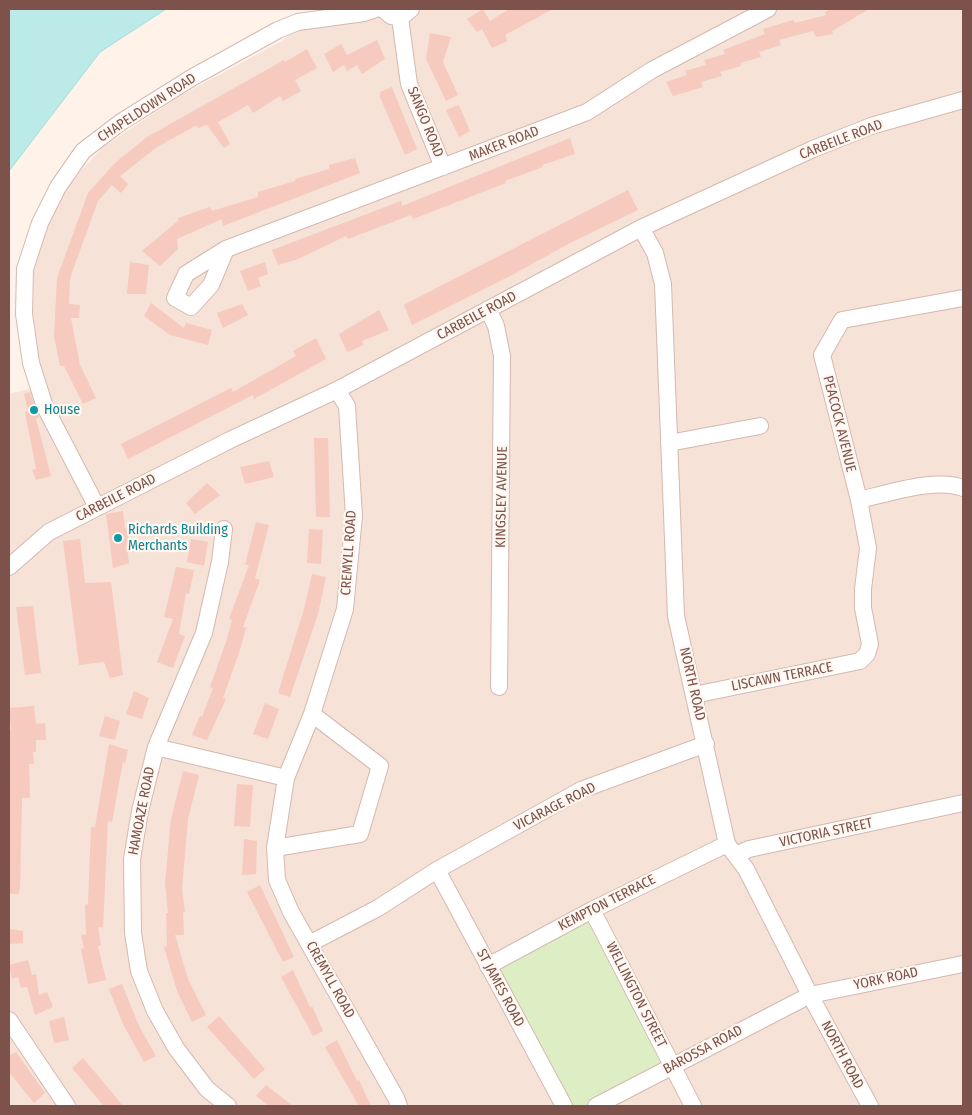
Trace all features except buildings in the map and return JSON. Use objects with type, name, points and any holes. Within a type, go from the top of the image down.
[{"type":"street","name":"CHAPELDOWN ROAD","points":[[97,508],[45,407],[31,363],[24,314],[25,269],[40,224],[58,187],[83,151],[121,122],[192,77],[278,30],[298,22],[364,13],[376,9]]},
{"type":"street","points":[[384,9],[391,16],[406,13]]},
{"type":"street","name":"MAKER ROAD","points":[[226,248],[587,112],[652,70],[768,9]]},
{"type":"street","name":"SANGO ROAD","points":[[406,13],[409,84],[443,167]]},
{"type":"street","name":"CARBEILE ROAD","points":[[9,567],[49,532],[230,440],[337,390],[641,228],[813,149],[863,129],[963,100]]},
{"type":"street","name":"NORTH ROAD","points":[[641,228],[656,252],[662,284],[676,616],[732,849],[746,868],[810,995],[870,1106]]},
{"type":"street","name":"PEACOCK AVENUE","points":[[867,654],[870,644],[863,608],[863,589],[868,548],[822,355],[842,320],[963,298]]},
{"type":"street","name":"KINGSLEY AVENUE","points":[[488,309],[496,326],[502,356],[498,688]]},
{"type":"street","name":"CREMYLL ROAD","points":[[337,390],[347,406],[354,516],[345,609],[312,714],[286,778],[275,848],[277,880],[309,944],[396,1098],[398,1106]]},
{"type":"street","points":[[669,443],[760,426]]},
{"type":"street","points":[[858,500],[915,487],[954,484],[963,488]]},
{"type":"street","name":"HAMOAZE ROAD","points":[[224,529],[220,562],[204,633],[156,747],[140,811],[132,860],[133,933],[139,971],[155,1011],[176,1048],[207,1089],[228,1106]]},
{"type":"street","name":"LISCAWN TERRACE","points":[[694,695],[860,661],[867,654]]},
{"type":"street","points":[[275,848],[360,834],[380,766],[312,714]]},
{"type":"street","name":"VICARAGE ROAD","points":[[309,944],[378,908],[437,870],[582,790],[706,744]]},
{"type":"street","points":[[156,747],[286,778]]},
{"type":"street","name":"VICTORIA STREET","points":[[732,849],[749,849],[963,803]]},
{"type":"street","name":"KEMPTON TERRACE","points":[[488,966],[592,910],[732,849]]},
{"type":"street","name":"ST JAMES ROAD","points":[[437,870],[564,1106]]},
{"type":"street","name":"WELLINGTON STREET","points":[[592,910],[694,1106]]},
{"type":"street","name":"YORK ROAD","points":[[810,995],[963,964]]},
{"type":"street","name":"BAROSSA ROAD","points":[[596,1106],[810,995]]},
{"type":"street","points":[[9,1020],[67,1106]]},
{"type":"shaded area","points":[[321,9],[963,9],[963,1106],[9,1106],[9,394],[29,389],[45,381],[35,350],[33,312],[34,270],[50,218],[71,182],[103,147],[180,96],[282,41]]},
{"type":"green space","points":[[591,913],[670,1066],[589,1106],[569,1106],[493,966]]},
{"type":"water","points":[[9,9],[166,9],[100,52],[9,171]]},
{"type":"place","name":"House","points":[[34,410]]},
{"type":"place","name":"Richards Building Merchants","points":[[118,538]]}]
